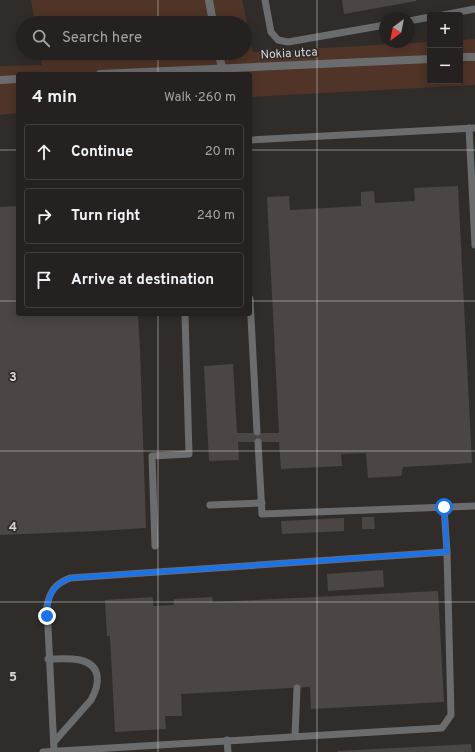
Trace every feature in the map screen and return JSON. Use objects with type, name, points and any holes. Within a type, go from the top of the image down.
[{"type":"street","points":[[209,0],[212,16]]},
{"type":"street","points":[[463,57],[475,57]]},
{"type":"street","name":"Nokia utca","points":[[149,72],[222,69],[236,71],[427,59]]},
{"type":"street","points":[[220,60],[222,69]]},
{"type":"street","points":[[0,80],[16,79]]},
{"type":"lane","points":[[265,0],[271,32],[278,40],[288,42],[379,26]]},
{"type":"lane","points":[[459,12],[475,9]]},
{"type":"lane","points":[[415,20],[427,18]]},
{"type":"lane","points":[[252,140],[472,128],[475,245]]},
{"type":"lane","points":[[155,546],[152,456],[189,454],[185,316]]},
{"type":"lane","points":[[251,316],[258,432]]},
{"type":"lane","points":[[258,442],[262,514],[475,506]]},
{"type":"lane","points":[[210,505],[262,503]]},
{"type":"lane","points":[[43,752],[442,728],[451,715],[447,552],[444,507]]},
{"type":"lane","points":[[54,751],[48,659],[47,606],[51,592],[61,582],[70,578],[447,552]]},
{"type":"lane","points":[[48,659],[80,660],[93,667],[98,680],[96,692],[91,700],[54,742]]},
{"type":"lane","points":[[295,736],[297,688]]},
{"type":"lane","points":[[227,740],[228,752]]},
{"type":"shaded area","points":[[31,0],[242,0],[245,16],[34,16]]},
{"type":"shaded area","points":[[475,39],[475,85],[252,97],[252,72],[16,72],[16,113],[0,115],[0,66],[42,65],[41,60],[252,60],[252,47],[253,52],[379,45],[379,48],[415,48],[415,43],[427,42],[427,84],[463,84],[463,40]]},
{"type":"building","points":[[342,0],[416,0],[416,1],[344,14]]},
{"type":"building","points":[[458,186],[472,463],[403,467],[401,476],[368,478],[366,453],[341,454],[342,466],[281,469],[279,442],[238,442],[239,460],[209,461],[204,366],[233,364],[237,433],[279,433],[267,197],[289,196],[290,210],[361,206],[361,192],[374,191],[375,203],[415,201],[414,188]]},
{"type":"building","points":[[16,206],[16,316],[138,316],[146,528],[0,535],[0,207]]},
{"type":"building","points":[[362,517],[374,517],[375,529],[362,529]]},
{"type":"building","points":[[344,518],[344,531],[282,534],[281,521]]},
{"type":"building","points":[[383,570],[384,587],[328,591],[327,574]]},
{"type":"building","points":[[438,591],[444,702],[311,709],[310,687],[181,694],[182,716],[165,716],[166,729],[115,732],[110,636],[107,636],[105,600],[153,597],[153,606],[174,605],[174,599],[212,597],[213,602]]},
{"type":"building","points":[[471,744],[472,752],[337,751]]},
{"type":"route","points":[[47,616],[47,606],[51,592],[61,582],[70,578],[447,552],[444,507]]}]
